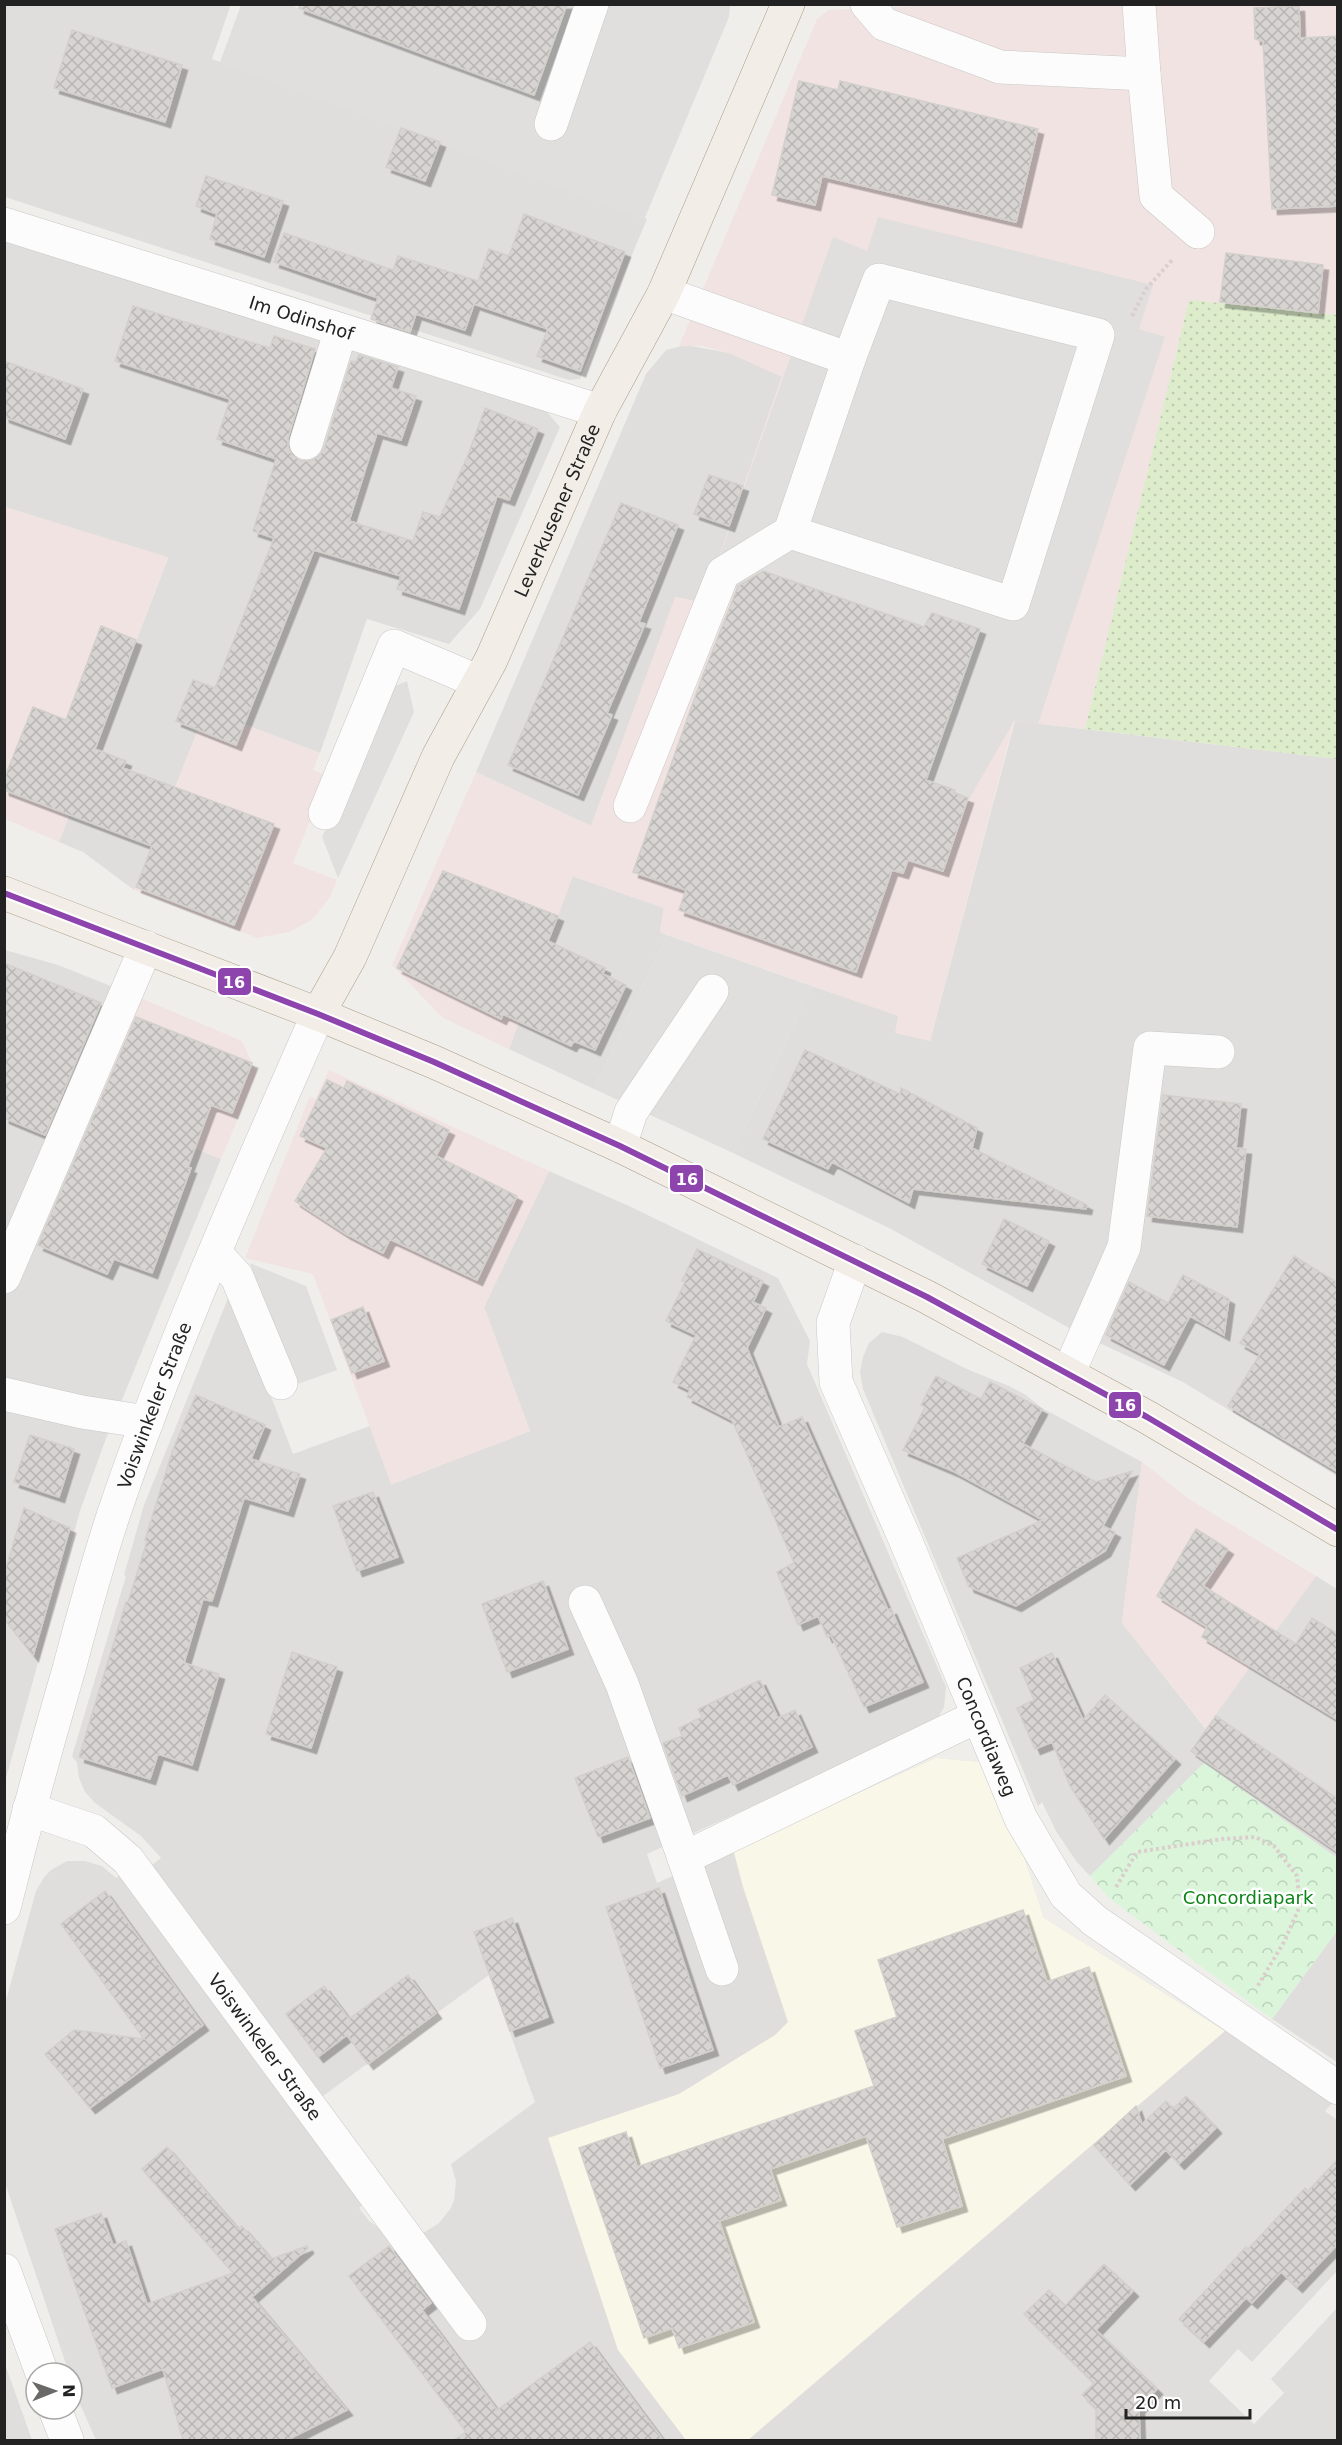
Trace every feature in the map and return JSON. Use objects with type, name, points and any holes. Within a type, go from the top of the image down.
[{"type":"main road","name":"Leverkusener Straße","points":[[318,1014],[354,948],[438,757],[491,660],[600,411],[664,293],[788,4]]},
{"type":"main road","points":[[4,893],[318,1014],[434,1062],[620,1146],[927,1297],[1237,1469],[1338,1530]]},
{"type":"street","points":[[551,124],[592,4]]},
{"type":"street","points":[[867,4],[884,24],[1000,67],[1144,74]]},
{"type":"street","points":[[1139,4],[1156,196],[1198,232]]},
{"type":"street","name":"Im Odinshof","points":[[4,224],[600,411]]},
{"type":"street","points":[[630,806],[723,573],[790,532],[849,359],[879,280],[1098,335],[1013,604],[790,532]]},
{"type":"street","points":[[664,293],[849,359]]},
{"type":"street","points":[[306,443],[341,330]]},
{"type":"street","points":[[325,813],[394,646],[479,682]]},
{"type":"street","points":[[4,1277],[146,947]]},
{"type":"street","points":[[620,1146],[631,1112],[711,991]]},
{"type":"street","name":"Voiswinkeler Straße","points":[[4,1908],[29,1809],[114,1514],[147,1422],[215,1253],[287,1081],[318,1014]]},
{"type":"street","points":[[1068,1374],[1124,1247],[1150,1048],[1218,1052]]},
{"type":"street","points":[[215,1253],[237,1276],[281,1383]]},
{"type":"street","name":"Concordiaweg","points":[[855,1261],[833,1323],[836,1382],[905,1539],[1021,1819],[1045,1862],[1066,1895],[1095,1921],[1338,2088]]},
{"type":"street","points":[[4,1394],[82,1412],[147,1422]]},
{"type":"street","points":[[585,1602],[622,1684],[722,1969]]},
{"type":"street","points":[[684,1858],[978,1716]]},
{"type":"street","name":"Voiswinkeler Straße","points":[[29,1809],[94,1831],[128,1860],[470,2324]]},
{"type":"street","points":[[4,2270],[38,2361]]},
{"type":"street","points":[[60,2421],[67,2440]]},
{"type":"path","points":[[1095,1921],[1137,1852],[1222,1839],[1256,1837],[1274,1846],[1297,1876],[1300,1906],[1284,1942],[1239,2019]]},
{"type":"shaded area","points":[[231,4],[212,59],[647,219],[580,379],[569,380],[5,197],[5,5]]},
{"type":"shaded area","points":[[241,5],[290,5],[533,95],[567,5],[730,5],[729,17],[644,220],[220,62]]},
{"type":"shaded area","points":[[945,5],[1337,5],[1337,315],[1189,300],[1085,729],[1014,721],[930,1041],[895,1033],[898,1016],[660,932],[664,908],[573,876],[509,1049],[443,1018],[392,965],[476,772],[591,826],[675,597],[703,603],[782,377],[729,353],[702,346],[679,346],[817,19],[829,10]]},
{"type":"shaded area","points":[[878,217],[1153,285],[1139,329],[1165,337],[1038,724],[1014,721],[969,799],[954,793],[955,790],[926,780],[933,613],[927,629],[766,572],[758,596],[733,587],[703,603],[833,237],[867,251]]},
{"type":"shaded area","points":[[4,230],[540,404],[560,427],[480,609],[449,644],[367,619],[320,753],[206,710],[134,890],[83,852],[59,842],[168,558],[5,507]]},
{"type":"shaded area","points":[[686,345],[729,353],[782,376],[703,603],[676,597],[591,826],[476,772],[646,374],[666,350]]},
{"type":"shaded area","points":[[4,507],[168,557],[59,842],[5,819]]},
{"type":"shaded area","points":[[407,681],[414,712],[338,878],[322,837],[393,687]]},
{"type":"shaded area","points":[[206,710],[320,753],[313,770],[328,776],[293,863],[337,880],[330,897],[312,920],[289,932],[257,938],[134,890]]},
{"type":"shaded area","points":[[1015,721],[1337,759],[1337,1476],[1183,1382],[1080,1334],[891,1229],[733,1153],[812,986],[899,1016],[930,1041]]},
{"type":"shaded area","points":[[572,876],[664,908],[660,932],[667,935],[594,1089],[509,1049]]},
{"type":"shaded area","points":[[667,935],[812,986],[733,1153],[594,1089]]},
{"type":"shaded area","points":[[5,950],[58,965],[136,996],[90,1106],[221,1159],[105,1441],[80,1511],[5,1782]]},
{"type":"shaded area","points":[[136,996],[242,1041],[257,1073],[221,1159],[90,1106]]},
{"type":"shaded area","points":[[329,1070],[549,1171],[484,1307],[530,1431],[391,1484],[313,1274],[245,1258],[310,1096],[315,1099]]},
{"type":"shaded area","points":[[549,1171],[629,1206],[778,1278],[810,1341],[807,1364],[946,1687],[944,1707],[938,1718],[929,1726],[647,1854],[657,1883],[936,1758],[993,1763],[1044,1918],[1225,2031],[1333,2103],[1325,2111],[1337,2120],[1337,2271],[1252,2362],[1238,2349],[1209,2381],[1254,2424],[1284,2393],[1271,2379],[1337,2308],[1337,2440],[96,2440],[84,2413],[84,2361],[65,2361],[5,2183],[5,2004],[36,1891],[51,1870],[67,1861],[85,1861],[102,1866],[116,1878],[131,1867],[376,2194],[359,2208],[369,2221],[384,2231],[407,2236],[425,2232],[439,2223],[451,2208],[454,2200],[456,2181],[451,2164],[535,2102],[489,1975],[323,2096],[152,1865],[161,1858],[141,1836],[95,1803],[85,1792],[79,1778],[77,1763],[72,1756],[126,1576],[124,1575],[144,1505],[231,1291],[293,1454],[370,1426],[392,1484],[530,1431],[484,1307]]},
{"type":"shaded area","points":[[250,1263],[306,1286],[337,1370],[292,1386]]},
{"type":"shaded area","points":[[882,1332],[903,1337],[969,1370],[1009,1386],[1026,1395],[1042,1408],[1142,1462],[1122,1623],[1205,1728],[1316,1576],[1337,1589],[1337,1858],[1204,1763],[1090,1876],[1076,1861],[1056,1831],[1042,1802],[1038,1806],[863,1389],[860,1372],[863,1357],[869,1343]]},
{"type":"shaded area","points":[[1142,1462],[1189,1499],[1316,1576],[1206,1728],[1122,1623]]},
{"type":"shaded area","points":[[936,1758],[993,1763],[1044,1918],[1225,2031],[748,2440],[686,2440],[618,2350],[548,2138],[679,2094],[775,2035],[788,2022],[743,1887],[733,1849]]},
{"type":"shaded area","points":[[1337,1931],[1337,2062],[1272,2019]]},
{"type":"shaded area","points":[[5,2364],[32,2440],[5,2440]]},
{"type":"green space","points":[[1189,300],[1337,315],[1337,759],[1085,729]]},
{"type":"green space","name":"Concordiapark","points":[[1204,1763],[1337,1858],[1337,1931],[1272,2019],[1109,1898],[1090,1876]]},
{"type":"building","points":[[300,4],[567,4],[534,95],[299,8]]},
{"type":"building","points":[[1299,6],[1300,38],[1338,36],[1338,206],[1272,209],[1263,41],[1255,39],[1254,8]]},
{"type":"building","points":[[72,30],[182,65],[165,122],[54,88]]},
{"type":"building","points":[[799,81],[838,90],[840,81],[1038,129],[1016,222],[822,176],[815,205],[772,195]]},
{"type":"building","points":[[401,128],[440,142],[425,181],[386,167]]},
{"type":"building","points":[[206,176],[283,201],[264,257],[210,239],[217,214],[196,206]]},
{"type":"building","points":[[524,214],[625,252],[580,371],[537,356],[548,329],[474,304],[465,330],[416,314],[410,332],[371,319],[378,298],[274,262],[284,233],[393,270],[398,256],[478,281],[489,249],[509,256]]},
{"type":"building","points":[[1226,253],[1323,265],[1318,313],[1220,302]]},
{"type":"building","points":[[133,306],[270,348],[274,336],[315,349],[288,438],[288,447],[292,455],[301,461],[311,461],[324,449],[351,361],[356,362],[359,355],[398,367],[391,388],[416,396],[401,440],[377,433],[349,521],[413,541],[423,512],[440,517],[468,455],[485,408],[538,429],[509,500],[497,496],[459,609],[397,589],[401,576],[314,550],[236,745],[176,721],[193,680],[215,688],[274,538],[253,531],[276,459],[217,439],[230,399],[115,361]]},
{"type":"building","points":[[4,361],[83,389],[65,439],[4,417]]},
{"type":"building","points":[[709,475],[743,486],[729,526],[694,514]]},
{"type":"building","points":[[621,503],[678,525],[639,622],[645,624],[607,713],[612,715],[578,795],[508,765]]},
{"type":"building","points":[[763,571],[924,627],[932,613],[980,629],[926,780],[955,790],[954,793],[968,798],[943,871],[908,860],[903,873],[892,870],[856,972],[679,910],[686,890],[633,872],[701,680],[738,586]]},
{"type":"building","points":[[101,626],[136,640],[95,749],[126,761],[123,768],[274,824],[234,925],[136,887],[152,846],[4,790],[4,779],[33,707],[66,720]]},
{"type":"building","points":[[443,871],[558,916],[548,941],[605,968],[603,974],[626,985],[595,1050],[574,1041],[571,1046],[503,1014],[501,1019],[397,968]]},
{"type":"building","points":[[4,963],[101,1003],[45,1135],[4,1118]]},
{"type":"building","points":[[136,1017],[252,1063],[232,1113],[211,1105],[188,1167],[191,1168],[152,1273],[114,1259],[107,1274],[38,1245]]},
{"type":"building","points":[[805,1050],[900,1094],[901,1088],[977,1128],[972,1148],[1087,1205],[1086,1209],[913,1189],[909,1203],[832,1162],[828,1169],[763,1139]]},
{"type":"building","points":[[327,1080],[344,1088],[347,1081],[449,1130],[436,1156],[517,1196],[477,1280],[390,1239],[383,1253],[346,1234],[295,1201],[327,1148],[300,1136]]},
{"type":"building","points":[[1163,1095],[1241,1104],[1236,1148],[1246,1149],[1237,1227],[1147,1216]]},
{"type":"building","points":[[1004,1219],[1049,1241],[1027,1286],[982,1264]]},
{"type":"building","points":[[697,1249],[763,1281],[753,1302],[766,1308],[747,1348],[779,1427],[802,1417],[888,1610],[891,1609],[923,1682],[864,1707],[831,1635],[827,1637],[818,1616],[798,1625],[777,1572],[794,1563],[732,1420],[687,1397],[690,1390],[673,1382],[696,1335],[666,1321],[685,1282],[682,1281]]},
{"type":"building","points":[[1294,1256],[1338,1283],[1338,1472],[1228,1406],[1260,1354],[1240,1343]]},
{"type":"building","points":[[1183,1275],[1229,1299],[1224,1335],[1190,1316],[1164,1365],[1106,1335],[1129,1282],[1168,1303]]},
{"type":"building","points":[[363,1307],[384,1361],[352,1373],[331,1320]]},
{"type":"building","points":[[936,1376],[981,1399],[990,1382],[1042,1409],[1023,1444],[1096,1482],[1132,1471],[1103,1526],[1115,1532],[1105,1551],[1016,1606],[969,1587],[957,1558],[1043,1520],[955,1472],[903,1450],[925,1407],[921,1405]]},
{"type":"building","points":[[196,1395],[265,1425],[251,1459],[300,1474],[288,1511],[244,1498],[212,1601],[203,1599],[184,1663],[219,1674],[192,1765],[158,1754],[150,1779],[79,1757],[147,1541],[145,1540],[173,1449]]},
{"type":"building","points":[[30,1435],[74,1449],[59,1497],[14,1482]]},
{"type":"building","points":[[373,1492],[398,1557],[357,1571],[333,1506]]},
{"type":"building","points":[[24,1508],[70,1528],[33,1656],[5,1620],[4,1574]]},
{"type":"building","points":[[1196,1529],[1228,1549],[1203,1586],[1296,1644],[1312,1618],[1338,1634],[1338,1720],[1202,1637],[1207,1627],[1157,1596]]},
{"type":"building","points":[[543,1581],[568,1649],[507,1672],[482,1604]]},
{"type":"building","points":[[292,1652],[337,1667],[311,1748],[266,1734]]},
{"type":"building","points":[[1052,1653],[1083,1720],[1105,1695],[1175,1759],[1104,1839],[1070,1786],[1052,1742],[1035,1749],[1017,1708],[1034,1700],[1020,1668]]},
{"type":"building","points":[[760,1680],[778,1718],[795,1710],[812,1747],[733,1785],[728,1775],[682,1796],[663,1743],[682,1736],[679,1728],[702,1717],[698,1709]]},
{"type":"building","points":[[1216,1716],[1338,1799],[1338,1852],[1191,1751]]},
{"type":"building","points":[[628,1757],[650,1818],[598,1837],[575,1778]]},
{"type":"building","points":[[659,1888],[713,2050],[660,2068],[606,1907]]},
{"type":"building","points":[[105,1891],[203,2025],[90,2108],[45,2054],[74,2030],[144,2039],[61,1924]]},
{"type":"building","points":[[1023,1910],[1047,1982],[1089,1967],[1126,2076],[942,2139],[962,2206],[897,2227],[866,2136],[770,2169],[781,2200],[719,2221],[754,2322],[679,2348],[672,2328],[644,2338],[579,2148],[626,2132],[637,2167],[874,2086],[855,2031],[897,2017],[878,1960]]},
{"type":"building","points":[[512,1918],[548,2017],[510,2031],[474,1932]]},
{"type":"building","points":[[408,1975],[436,2013],[368,2064],[347,2035],[318,2057],[286,2014],[324,1986],[349,2019]]},
{"type":"building","points":[[1186,2096],[1216,2128],[1179,2164],[1166,2150],[1130,2185],[1094,2145],[1136,2106],[1142,2124],[1166,2101],[1173,2109]]},
{"type":"building","points":[[167,2147],[238,2229],[242,2226],[271,2259],[307,2246],[308,2248],[252,2297],[347,2410],[287,2440],[183,2440],[163,2369],[112,2388],[55,2229],[101,2213],[113,2245],[126,2241],[147,2304],[233,2273],[142,2169]]},
{"type":"building","points":[[1338,2159],[1338,2244],[1297,2287],[1281,2272],[1252,2303],[1246,2298],[1204,2342],[1179,2319],[1246,2247],[1248,2249],[1305,2188],[1308,2191]]},
{"type":"building","points":[[389,2246],[431,2303],[422,2310],[497,2410],[590,2342],[663,2440],[454,2440],[466,2432],[349,2276]]},
{"type":"building","points":[[1104,2264],[1133,2291],[1096,2330],[1157,2389],[1139,2408],[1140,2440],[1096,2440],[1096,2408],[1082,2395],[1094,2383],[1024,2314],[1049,2290],[1065,2306]]},
{"type":"transit line","name":"16","points":[[4,893],[318,1014],[434,1062],[620,1146],[927,1297],[1147,1417],[1338,1530]]}]
